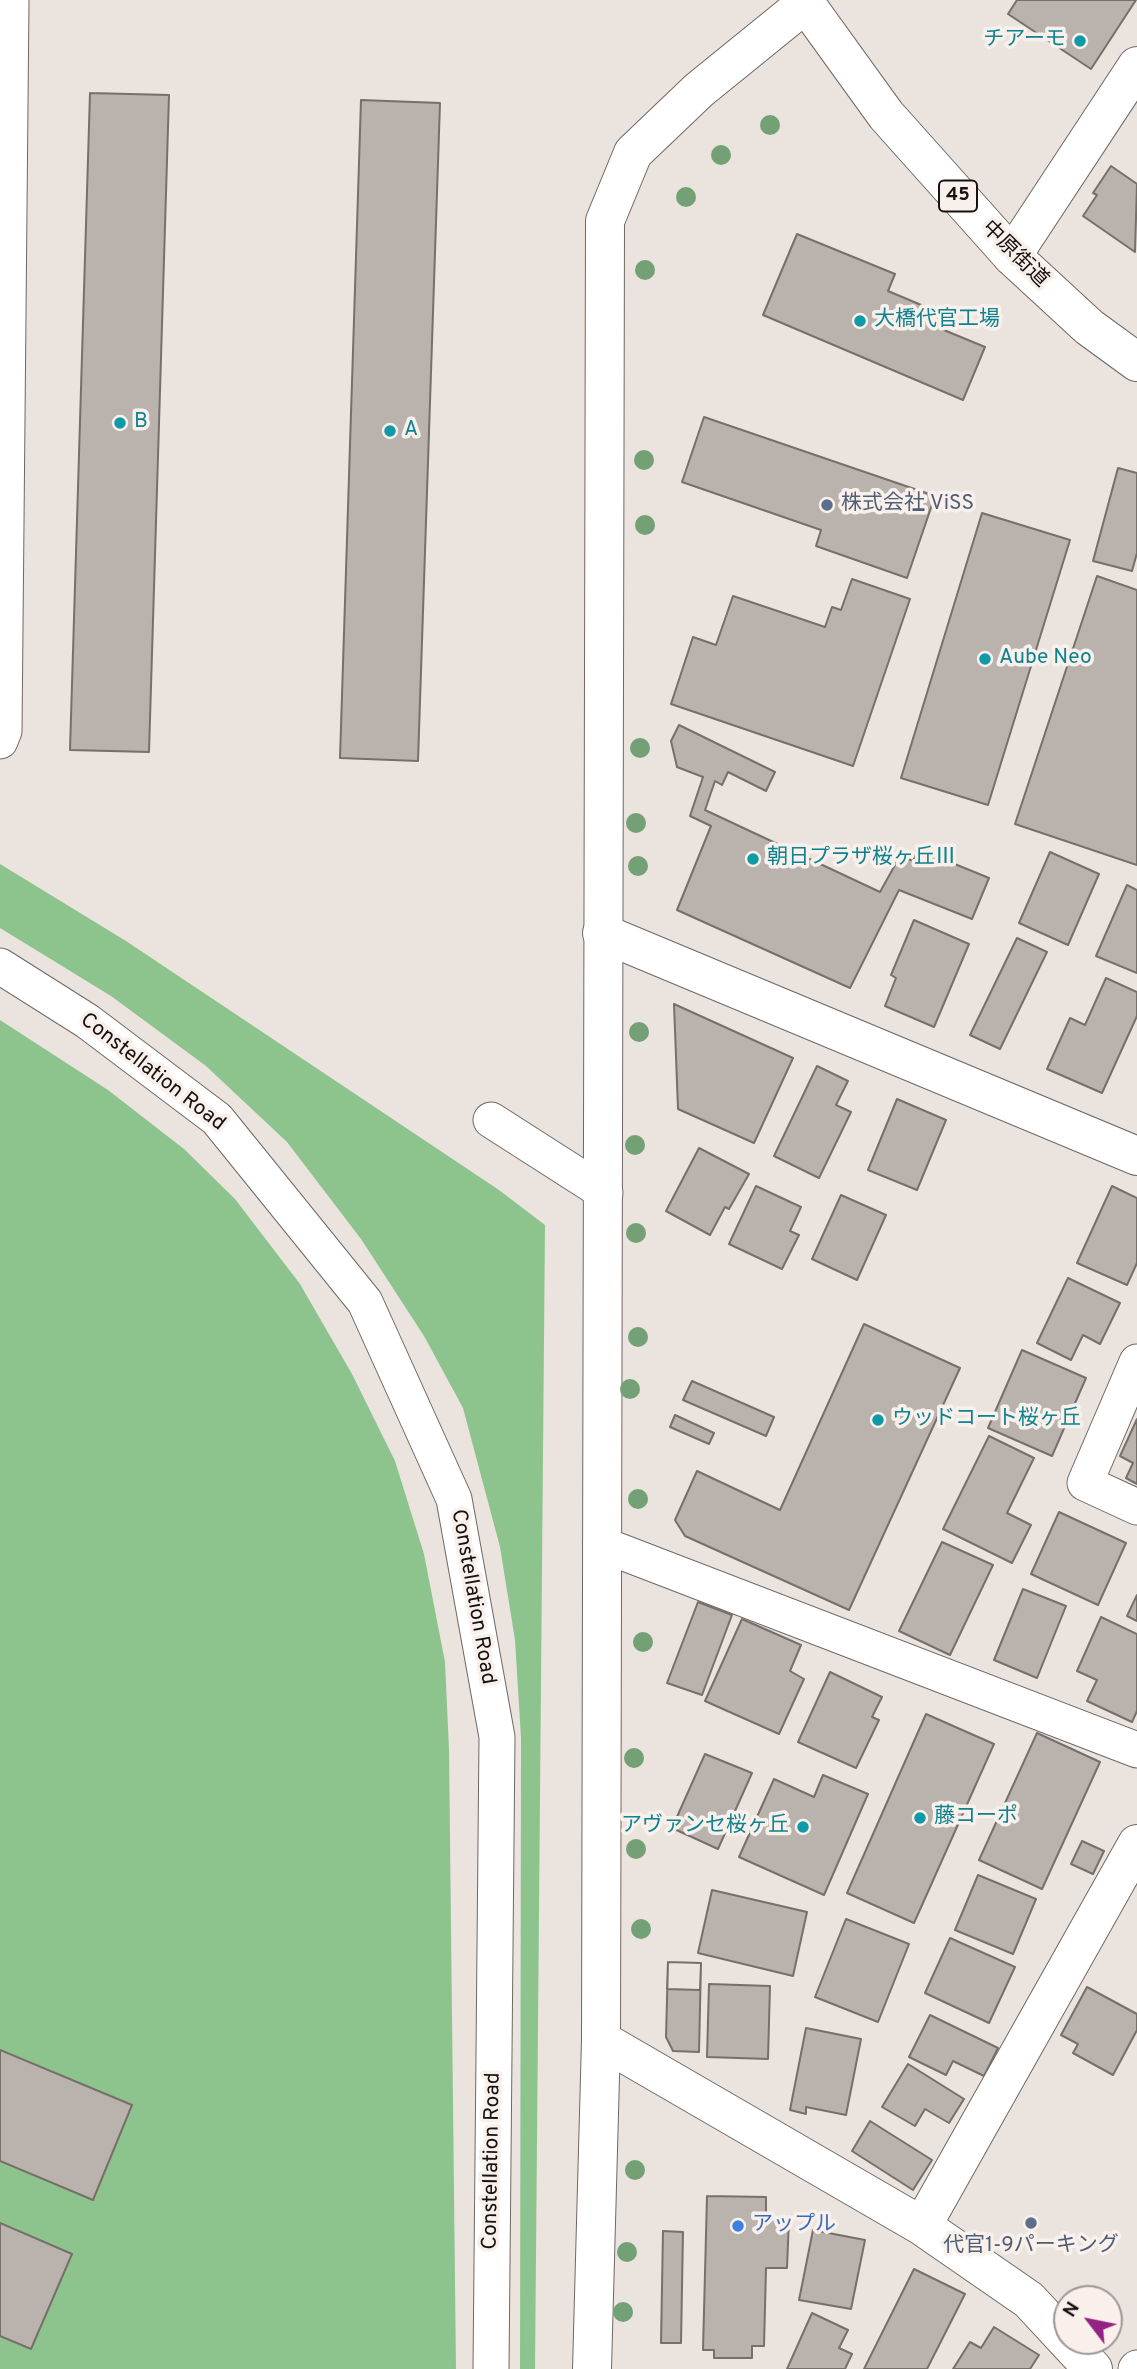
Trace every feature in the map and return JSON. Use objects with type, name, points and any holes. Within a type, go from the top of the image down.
[{"type":"street","name":"中原街道","points":[[804,2],[887,115],[1012,256],[1089,327],[1137,362]]},
{"type":"street","points":[[592,2369],[601,2040],[601,1544],[605,1192],[602,933],[605,221],[633,153],[699,90],[804,2]]},
{"type":"street","points":[[1012,256],[1137,66]]},
{"type":"street","points":[[602,933],[1137,1156]]},
{"type":"street","points":[[922,2226],[1137,1844]]},
{"type":"street","points":[[601,2040],[922,2226],[1028,2300],[1093,2369]]},
{"type":"lane","points":[[0,741],[4,731],[11,0]]},
{"type":"lane","name":"Constellation Road","points":[[0,965],[88,1021],[217,1119],[365,1302],[454,1499],[497,1737],[491,2369]]},
{"type":"lane","points":[[491,1120],[605,1192]]},
{"type":"lane","points":[[1137,1362],[1084,1483],[1137,1507]]},
{"type":"lane","points":[[601,1544],[1137,1750]]},
{"type":"green space","points":[[0,864],[126,941],[499,1190],[545,1225],[535,2369],[520,2369],[521,1738],[515,1640],[500,1547],[463,1408],[424,1336],[361,1239],[287,1142],[206,1066],[111,996],[0,928]]},
{"type":"green space","points":[[0,1020],[108,1090],[184,1149],[235,1199],[300,1284],[352,1374],[395,1461],[424,1554],[445,1662],[449,1749],[456,2369],[0,2369]]},
{"type":"building","name":"チアーモ","points":[[1017,0],[1136,0],[1091,69],[1008,14]]},
{"type":"building","name":"B","points":[[90,93],[169,95],[149,752],[70,750]]},
{"type":"building","name":"A","points":[[361,100],[440,103],[418,761],[340,758]]},
{"type":"building","points":[[1111,166],[1137,184],[1135,252],[1083,216],[1097,195],[1093,193]]},
{"type":"building","name":"大橋代官工場","points":[[797,234],[895,274],[888,291],[945,315],[939,328],[985,347],[963,400],[763,315]]},
{"type":"building","points":[[704,417],[935,496],[907,578],[816,546],[821,530],[682,482]]},
{"type":"building","points":[[1118,468],[1137,473],[1137,553],[1132,571],[1093,561]]},
{"type":"building","name":"Aube Neo","points":[[982,513],[1070,540],[988,805],[901,778]]},
{"type":"building","points":[[1097,576],[1137,590],[1137,865],[1015,824]]},
{"type":"building","points":[[852,579],[910,599],[853,766],[671,704],[693,637],[716,645],[733,596],[825,627],[832,607],[841,610]]},
{"type":"building","name":"朝日プラザ桜ヶ丘Ⅲ","points":[[679,725],[775,772],[766,791],[728,772],[722,785],[715,781],[705,810],[880,892],[900,856],[913,861],[918,849],[989,878],[972,919],[899,890],[850,988],[677,910],[711,826],[690,816],[703,777],[677,767],[671,741]]},
{"type":"building","points":[[1050,852],[1099,874],[1068,945],[1019,923]]},
{"type":"building","points":[[1127,885],[1137,890],[1137,973],[1096,956]]},
{"type":"building","points":[[914,920],[969,944],[934,1027],[885,1006],[896,978],[891,975]]},
{"type":"building","points":[[1017,938],[1047,952],[1000,1049],[970,1035]]},
{"type":"building","points":[[1106,978],[1137,992],[1137,1016],[1102,1093],[1047,1069],[1070,1018],[1085,1025]]},
{"type":"building","points":[[674,1004],[793,1058],[754,1143],[678,1109]]},
{"type":"building","points":[[817,1066],[848,1081],[836,1105],[851,1112],[819,1178],[774,1156]]},
{"type":"building","points":[[897,1099],[946,1120],[917,1190],[868,1170]]},
{"type":"building","points":[[699,1148],[749,1174],[729,1209],[725,1207],[710,1235],[666,1211]]},
{"type":"building","points":[[756,1186],[801,1207],[790,1231],[799,1235],[782,1269],[729,1244]]},
{"type":"building","points":[[1112,1186],[1137,1198],[1137,1263],[1127,1285],[1077,1263]]},
{"type":"building","points":[[841,1195],[886,1215],[857,1280],[812,1259]]},
{"type":"building","points":[[1068,1278],[1120,1303],[1100,1344],[1083,1335],[1071,1360],[1037,1343]]},
{"type":"building","name":"ウッドコート桜ヶ丘","points":[[864,1324],[960,1368],[849,1610],[685,1536],[675,1520],[697,1471],[780,1510]]},
{"type":"building","points":[[1022,1350],[1086,1378],[1052,1456],[988,1428]]},
{"type":"building","points":[[692,1381],[774,1417],[766,1436],[683,1400]]},
{"type":"building","points":[[675,1415],[714,1433],[709,1444],[670,1427]]},
{"type":"building","points":[[1137,1419],[1137,1484],[1126,1478],[1133,1463],[1120,1456]]},
{"type":"building","points":[[989,1436],[1034,1458],[1007,1513],[1031,1525],[1012,1563],[943,1529]]},
{"type":"building","points":[[1059,1512],[1126,1543],[1098,1605],[1031,1574]]},
{"type":"building","points":[[942,1542],[993,1565],[950,1655],[899,1631]]},
{"type":"building","points":[[1023,1589],[1066,1606],[1037,1678],[994,1660]]},
{"type":"building","points":[[1137,1595],[1137,1621],[1127,1616]]},
{"type":"building","points":[[698,1602],[732,1615],[702,1695],[667,1683]]},
{"type":"building","points":[[1101,1617],[1137,1634],[1137,1711],[1132,1722],[1087,1701],[1097,1680],[1077,1671]]},
{"type":"building","points":[[742,1619],[801,1645],[790,1671],[804,1679],[779,1734],[705,1701]]},
{"type":"building","points":[[830,1672],[882,1697],[872,1717],[879,1720],[856,1768],[798,1742]]},
{"type":"building","name":"藤コーポ","points":[[926,1714],[994,1744],[914,1923],[847,1893]]},
{"type":"building","points":[[1037,1733],[1100,1762],[1042,1889],[979,1860]]},
{"type":"building","points":[[705,1754],[752,1773],[718,1849],[672,1828]]},
{"type":"building","name":"アヴァンセ桜ヶ丘","points":[[823,1775],[868,1794],[824,1895],[739,1857],[774,1779],[814,1797]]},
{"type":"building","points":[[1082,1841],[1104,1851],[1093,1874],[1071,1864]]},
{"type":"building","points":[[978,1875],[1036,1899],[1013,1954],[955,1930]]},
{"type":"building","points":[[712,1890],[807,1912],[793,1976],[698,1953]]},
{"type":"building","points":[[846,1919],[909,1944],[878,2022],[815,1997]]},
{"type":"building","points":[[950,1938],[1015,1967],[989,2023],[925,1993]]},
{"type":"building","points":[[668,1962],[701,1963],[699,2052],[673,2051],[666,2037]]},
{"type":"building","points":[[668,1962],[701,1963],[700,1990],[667,1989]]},
{"type":"building","points":[[709,1984],[770,1986],[768,2059],[707,2057]]},
{"type":"building","points":[[1087,1987],[1137,2014],[1137,2030],[1113,2075],[1073,2053],[1078,2044],[1061,2035]]},
{"type":"building","points":[[930,2015],[998,2048],[984,2076],[953,2061],[946,2075],[909,2057]]},
{"type":"building","points":[[806,2028],[861,2039],[846,2115],[806,2107],[806,2114],[790,2110]]},
{"type":"building","points":[[0,2050],[132,2105],[93,2200],[0,2161]]},
{"type":"building","points":[[908,2064],[964,2099],[949,2123],[925,2109],[915,2126],[882,2107]]},
{"type":"building","points":[[870,2121],[932,2160],[913,2190],[852,2151]]},
{"type":"building","points":[[707,2196],[766,2197],[766,2219],[789,2219],[787,2268],[766,2268],[764,2346],[752,2346],[752,2358],[714,2358],[714,2350],[703,2350]]},
{"type":"building","points":[[0,2223],[72,2254],[31,2349],[0,2336]]},
{"type":"building","points":[[813,2230],[865,2240],[851,2309],[799,2300]]},
{"type":"building","points":[[663,2231],[683,2232],[681,2343],[661,2343]]},
{"type":"building","points":[[914,2269],[965,2294],[927,2369],[864,2369]]},
{"type":"building","points":[[812,2313],[848,2330],[839,2348],[852,2354],[845,2369],[787,2369]]},
{"type":"building","points":[[994,2327],[1039,2355],[1030,2369],[953,2369],[970,2342],[981,2348]]},
{"type":"place","name":"チアーモ","points":[[1080,41]]},
{"type":"place","name":"大橋代官工場","points":[[860,321]]},
{"type":"place","name":"B","points":[[120,423]]},
{"type":"place","name":"A","points":[[390,431]]},
{"type":"place","name":"株式会社 ViSS","points":[[827,505]]},
{"type":"place","name":"Aube Neo","points":[[985,659]]},
{"type":"place","name":"朝日プラザ桜ヶ丘Ⅲ","points":[[753,859]]},
{"type":"place","name":"ウッドコート桜ヶ丘","points":[[878,1420]]},
{"type":"place","name":"藤コーポ","points":[[920,1818]]},
{"type":"place","name":"アヴァンセ桜ヶ丘","points":[[803,1827]]},
{"type":"place","name":"代官1-9パーキング","points":[[1031,2223]]},
{"type":"place","name":"アップル","points":[[738,2226]]}]
